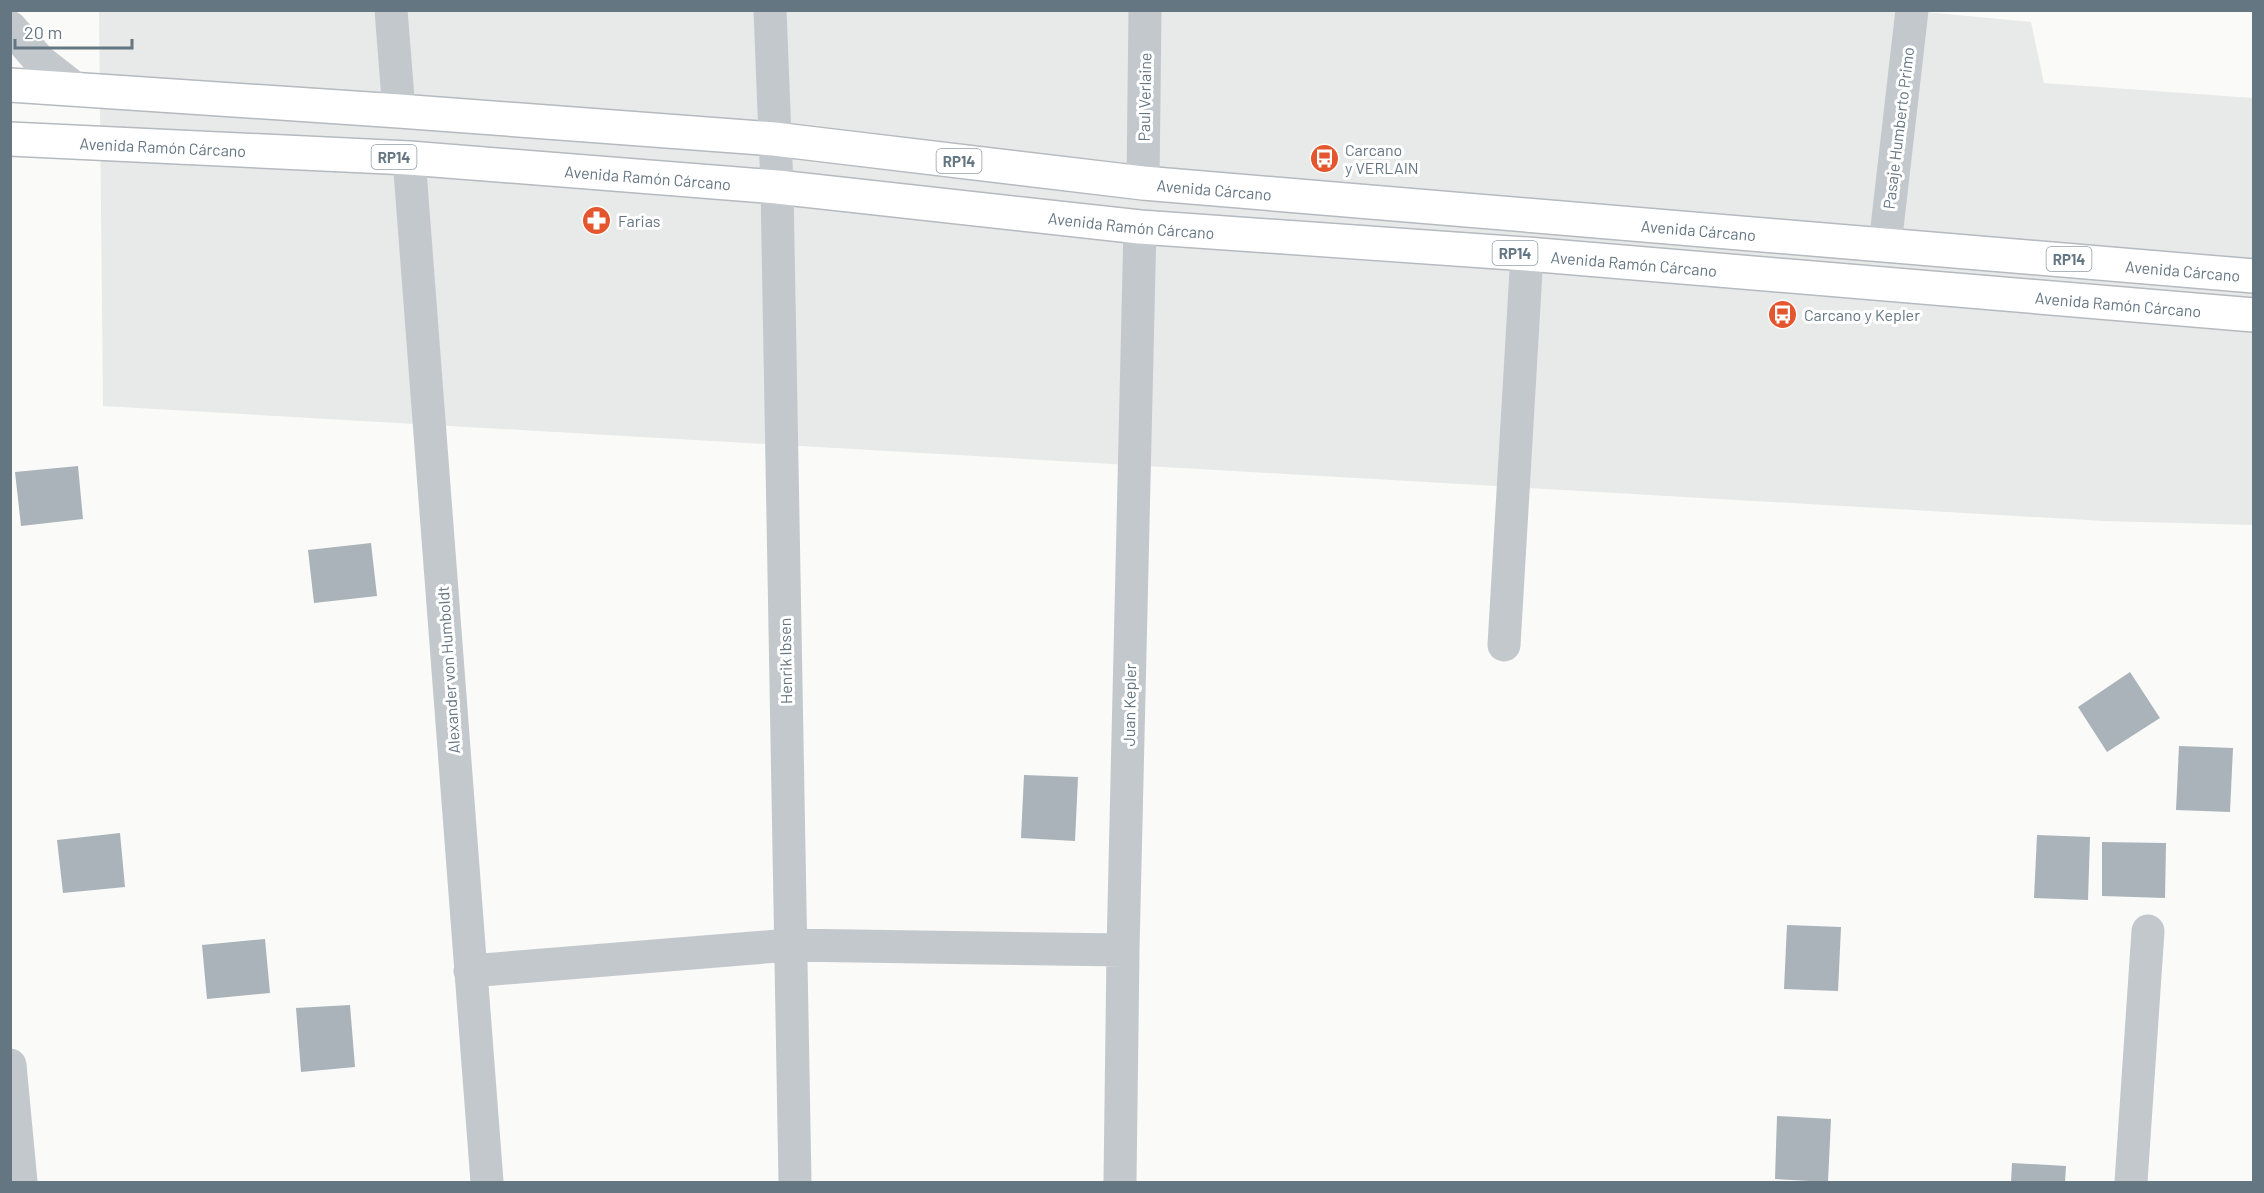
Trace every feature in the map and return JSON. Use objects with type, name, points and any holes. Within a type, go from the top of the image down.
[{"type":"main road","name":"RP14","points":[[10,85],[774,139],[1143,183]]},
{"type":"main road","name":"Avenida Ramón Cárcano","points":[[10,139],[409,158],[777,187],[1140,227],[1527,254],[2253,315]]},
{"type":"main road","name":"Avenida Cárcano","points":[[1143,183],[2253,276]]},
{"type":"street","points":[[391,10],[399,111]]},
{"type":"street","name":"Henrik Ibsen","points":[[770,10],[777,187],[795,1182]]},
{"type":"street","name":"Paul Verlaine","points":[[1143,183],[1146,10]]},
{"type":"street","name":"Pasaje Humberto Primo","points":[[1885,245],[1912,10]]},
{"type":"street","points":[[10,27],[40,61],[76,89]]},
{"type":"street","name":"Alexander von Humboldt","points":[[409,158],[486,1182]]},
{"type":"street","name":"Juan Kepler","points":[[1120,1182],[1123,950],[1140,227]]},
{"type":"street","points":[[1504,645],[1527,254]]},
{"type":"street","points":[[2131,1182],[2148,931]]},
{"type":"street","points":[[470,971],[790,945],[1123,950]]},
{"type":"street","points":[[10,1065],[17,1166]]},
{"type":"shaded area","points":[[1905,10],[2031,22],[2044,83],[2253,98],[2253,525],[2104,521],[103,406],[99,11]]},
{"type":"building","points":[[78,466],[83,519],[21,526],[15,472]]},
{"type":"building","points":[[371,543],[377,596],[314,603],[308,550]]},
{"type":"building","points":[[2130,672],[2160,718],[2107,752],[2078,707]]},
{"type":"building","points":[[2179,746],[2233,748],[2230,812],[2176,810]]},
{"type":"building","points":[[1024,775],[1078,777],[1075,841],[1021,838]]},
{"type":"building","points":[[120,833],[125,887],[63,893],[57,840]]},
{"type":"building","points":[[2037,835],[2090,837],[2088,900],[2034,898]]},
{"type":"building","points":[[2102,842],[2166,843],[2165,898],[2102,896]]},
{"type":"building","points":[[1787,925],[1841,927],[1838,991],[1784,989]]},
{"type":"building","points":[[265,939],[270,993],[207,999],[202,945]]},
{"type":"building","points":[[350,1005],[355,1067],[301,1072],[296,1008]]},
{"type":"building","points":[[1777,1116],[1831,1119],[1828,1182],[1775,1179]]},
{"type":"building","points":[[2012,1163],[2066,1166],[2065,1182],[2011,1182]]},
{"type":"place","name":"Carcano y VERLAIN","points":[[1324,158]]},
{"type":"place","name":"Farias","points":[[597,220]]},
{"type":"place","name":"Carcano y Kepler","points":[[1783,314]]}]
